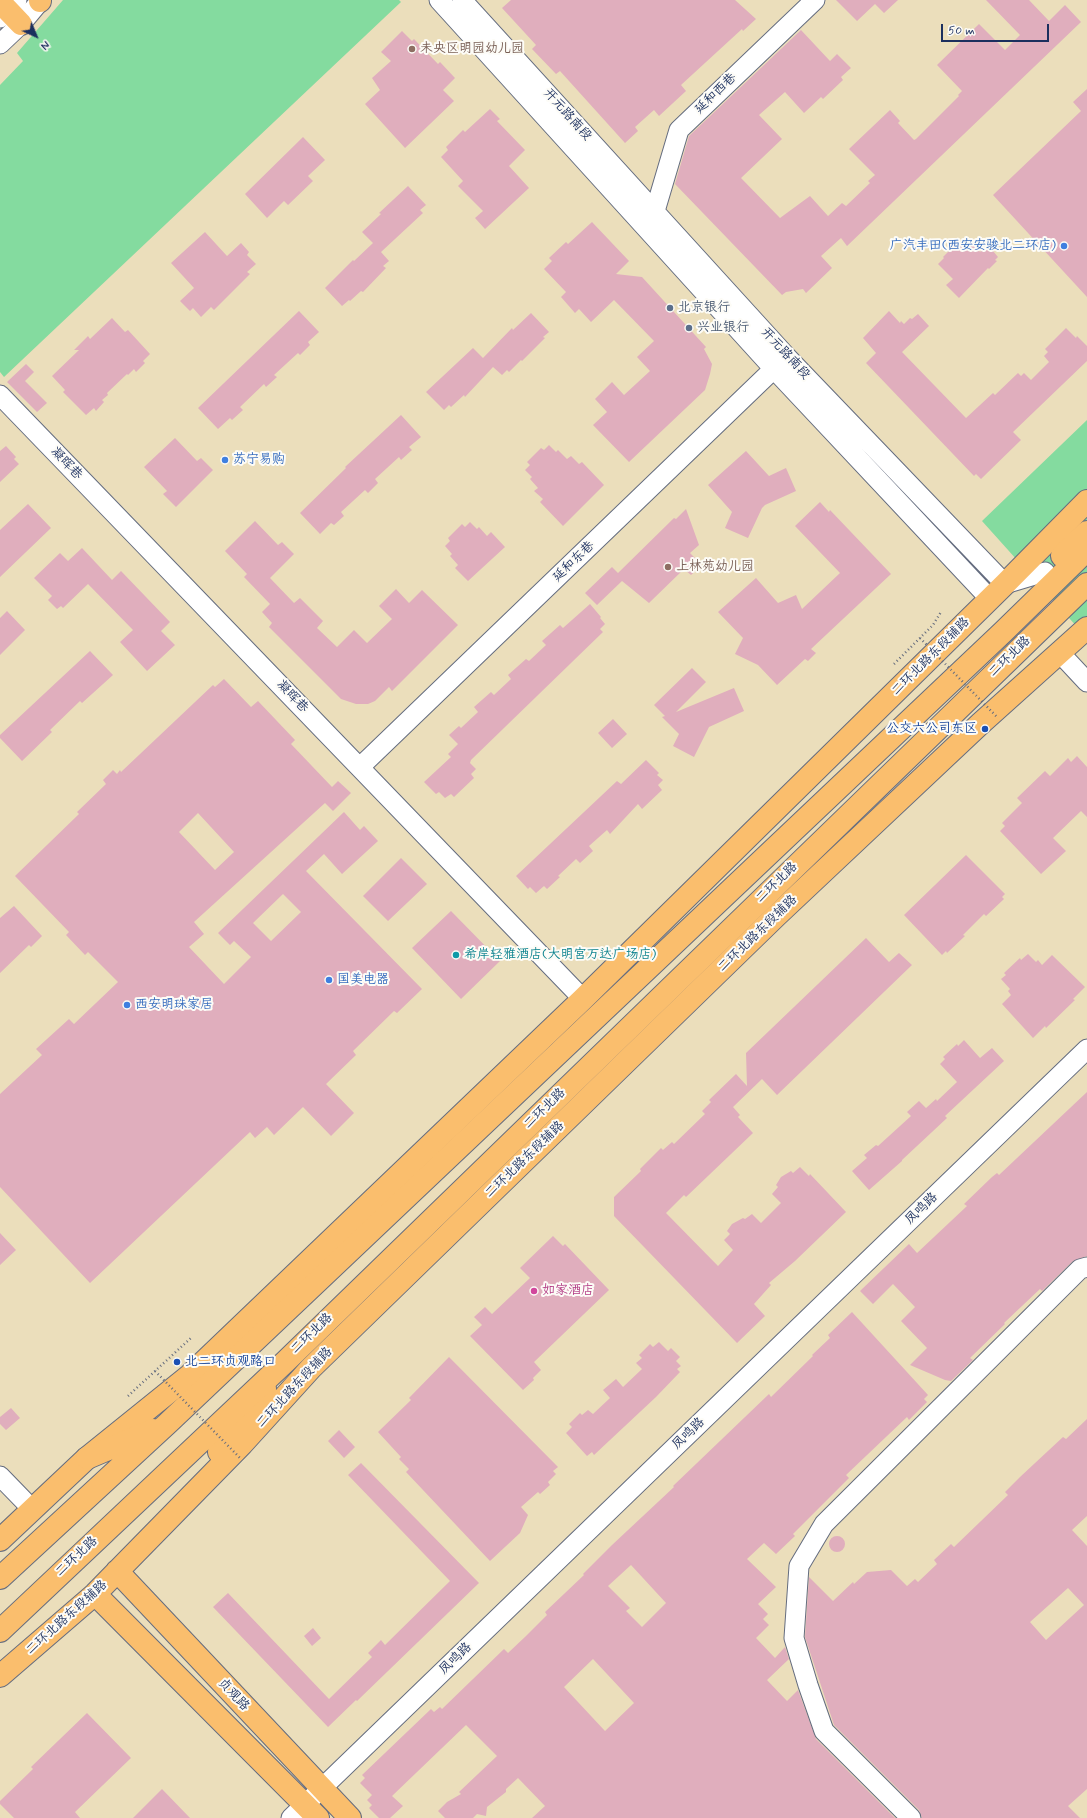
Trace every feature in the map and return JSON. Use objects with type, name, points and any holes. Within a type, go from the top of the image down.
[{"type":"main road","name":"二环北路东段辅路","points":[[0,1540],[87,1458],[190,1375],[583,999],[998,591],[1087,501]]},
{"type":"main road","points":[[1003,632],[1045,572],[1087,532]]},
{"type":"main road","name":"二环北路","points":[[0,1578],[168,1423],[1003,632],[1087,550]]},
{"type":"main road","name":"二环北路","points":[[0,1631],[285,1362],[1087,584]]},
{"type":"main road","name":"二环北路东段辅路","points":[[0,1676],[36,1647],[95,1594],[250,1435],[312,1368],[770,922],[974,730],[1087,628]]},
{"type":"main road","points":[[176,1511],[285,1362]]},
{"type":"main road","points":[[87,1458],[168,1423]]},
{"type":"main road","name":"贞观路","points":[[117,1571],[350,1818]]},
{"type":"main road","name":"贞观路","points":[[95,1594],[304,1814]]},
{"type":"main road","points":[[0,1672],[36,1647]]},
{"type":"street","points":[[0,44],[9,11],[40,0]]},
{"type":"street","name":"开元路南段","points":[[439,0],[780,363],[998,591]]},
{"type":"street","name":"开元路南段","points":[[462,0],[655,211],[780,363]]},
{"type":"street","name":"延和西巷","points":[[655,211],[679,130],[815,0]]},
{"type":"street","name":"延和东巷","points":[[360,767],[780,363]]},
{"type":"street","name":"凝晖巷","points":[[0,395],[583,999]]},
{"type":"street","points":[[998,591],[1045,572]]},
{"type":"street","points":[[1059,652],[1087,682]]},
{"type":"street","name":"凤鸣路","points":[[304,1814],[321,1789],[1087,1049]]},
{"type":"street","points":[[911,1818],[824,1731],[794,1638],[799,1566],[824,1524],[1080,1269],[1087,1267]]},
{"type":"street","points":[[0,1476],[32,1509]]},
{"type":"path","points":[[894,664],[933,625],[941,612]]},
{"type":"path","points":[[920,638],[998,718]]},
{"type":"path","points":[[128,1396],[192,1338]]},
{"type":"path","points":[[155,1371],[240,1458]]},
{"type":"green space","points":[[63,0],[399,0],[401,2],[4,377],[0,372],[0,85],[23,61],[17,53]]},
{"type":"green space","points":[[1087,420],[1087,638],[982,521]]},
{"type":"building","points":[[511,0],[735,0],[756,19],[743,31],[742,29],[681,85],[686,91],[659,116],[654,110],[635,127],[638,131],[625,143],[560,71],[556,74],[532,49],[536,45],[502,8]]},
{"type":"building","points":[[836,0],[898,0],[884,13],[875,4],[857,21]]},
{"type":"building","points":[[986,0],[1029,0],[1049,21],[1065,5],[1081,22],[847,246],[841,238],[821,256],[832,268],[806,293],[803,289],[786,292],[782,295],[675,184],[689,136],[801,30],[830,61],[837,54],[851,68],[841,77],[843,80],[823,99],[821,97],[804,113],[785,92],[759,115],[782,139],[741,178],[780,218],[810,196],[828,216],[842,203],[846,206],[870,183],[868,181],[875,175],[849,149],[890,110],[900,121],[898,123],[914,140],[916,139],[959,96],[958,95],[962,91],[937,65],[979,24],[1005,50],[1020,35]]},
{"type":"building","points":[[402,31],[412,41],[414,39],[438,64],[440,62],[455,78],[443,90],[454,101],[405,148],[365,104],[380,90],[372,78],[391,61],[381,52]]},
{"type":"building","name":"广汽丰田(西安安骏北二环店)","points":[[1087,89],[1087,297],[993,195],[1081,111],[1073,102]]},
{"type":"building","points":[[490,109],[500,119],[497,121],[525,150],[509,166],[529,188],[485,229],[475,218],[483,211],[458,186],[463,181],[441,157],[448,150],[446,147],[463,130],[465,132]]},
{"type":"building","points":[[303,137],[325,160],[308,176],[313,181],[288,205],[284,201],[267,218],[245,194]]},
{"type":"building","points":[[408,186],[426,205],[420,210],[423,213],[381,252],[389,261],[383,266],[386,268],[363,292],[361,291],[342,306],[325,288],[353,260],[354,261],[373,243],[362,232],[381,214],[379,213]]},
{"type":"building","points":[[592,222],[629,261],[616,274],[642,277],[706,347],[704,349],[712,364],[705,390],[629,462],[593,425],[607,412],[595,399],[612,382],[624,395],[650,371],[637,357],[654,341],[614,300],[591,322],[579,309],[575,313],[561,297],[566,292],[544,269],[552,261],[549,258],[566,242],[568,244]]},
{"type":"building","points":[[205,232],[227,256],[241,243],[249,252],[247,255],[256,264],[247,272],[250,274],[214,310],[211,307],[201,317],[193,308],[190,311],[180,301],[194,288],[171,263]]},
{"type":"building","points":[[966,237],[980,252],[988,245],[998,257],[995,260],[997,261],[989,269],[988,268],[959,298],[946,285],[953,279],[938,264],[960,240],[961,242]]},
{"type":"building","points":[[299,311],[319,332],[308,342],[310,345],[300,355],[298,353],[274,375],[277,377],[266,387],[264,384],[240,407],[243,410],[232,420],[230,418],[218,429],[198,408]]},
{"type":"building","points":[[889,311],[900,323],[901,321],[904,324],[910,318],[912,319],[918,314],[929,326],[902,352],[966,418],[993,393],[995,395],[1018,373],[1021,376],[1024,373],[1031,380],[1049,362],[1044,356],[1048,352],[1045,349],[1066,328],[1087,346],[1087,361],[1013,432],[1021,440],[981,479],[976,474],[974,476],[866,363],[876,353],[863,338]]},
{"type":"building","points":[[531,313],[549,332],[522,361],[521,360],[509,372],[507,370],[502,375],[493,367],[465,397],[464,395],[451,407],[449,405],[444,410],[426,392],[473,348],[483,358],[512,328],[513,330]]},
{"type":"building","points":[[112,318],[125,332],[128,330],[150,354],[143,361],[145,363],[136,372],[134,369],[128,375],[127,374],[107,393],[108,395],[102,400],[104,402],[96,411],[94,408],[86,415],[63,392],[65,390],[52,376],[79,350],[74,350],[88,336],[90,339]]},
{"type":"building","points":[[26,364],[34,372],[25,381],[47,403],[37,412],[7,382]]},
{"type":"building","points":[[401,415],[421,437],[409,447],[412,450],[401,460],[399,457],[375,479],[378,483],[368,493],[365,490],[341,512],[344,516],[334,525],[331,523],[320,534],[300,513],[346,468],[345,467]]},
{"type":"building","points":[[175,438],[197,461],[201,458],[213,470],[176,507],[163,494],[167,491],[144,467]]},
{"type":"building","points":[[549,445],[556,452],[558,450],[567,459],[571,456],[579,464],[582,462],[604,485],[563,526],[540,502],[543,499],[534,491],[538,488],[530,479],[532,477],[525,470],[530,465],[527,462],[541,448],[544,450]]},
{"type":"building","points":[[6,446],[16,457],[14,459],[19,464],[0,482],[0,451]]},
{"type":"building","points":[[746,451],[769,476],[786,468],[796,491],[765,505],[762,508],[748,538],[725,528],[732,512],[708,485]]},
{"type":"building","points":[[820,502],[829,512],[830,510],[891,574],[811,649],[816,653],[808,661],[805,659],[777,685],[758,665],[735,654],[743,638],[718,612],[756,578],[778,603],[796,595],[802,609],[840,573],[795,526]]},
{"type":"building","points":[[28,504],[51,528],[0,577],[0,530]]},
{"type":"building","points":[[686,509],[699,545],[690,553],[702,565],[691,575],[684,569],[649,603],[622,581],[597,605],[585,593],[612,567],[618,573],[674,518],[676,519]]},
{"type":"building","points":[[255,521],[278,545],[282,542],[294,554],[270,578],[294,603],[300,598],[323,621],[317,628],[337,647],[354,630],[367,643],[392,619],[379,606],[396,589],[409,603],[422,590],[458,625],[392,691],[389,687],[375,701],[368,704],[356,704],[341,699],[269,627],[272,623],[262,612],[270,604],[244,577],[247,574],[225,551]]},
{"type":"building","points":[[470,522],[477,529],[479,527],[487,536],[491,532],[505,547],[468,581],[455,568],[458,565],[450,556],[452,554],[445,546],[450,541],[448,538],[462,524],[465,527]]},
{"type":"building","points":[[82,548],[112,580],[121,571],[170,622],[161,631],[175,645],[147,671],[120,642],[133,630],[88,584],[63,608],[61,606],[57,609],[48,600],[52,596],[34,578],[60,553],[68,561]]},
{"type":"building","points":[[590,604],[605,624],[600,629],[603,632],[471,760],[470,763],[476,769],[471,774],[474,778],[454,797],[451,794],[445,798],[439,792],[436,794],[424,782],[451,757],[448,754],[458,744],[449,735],[459,726],[461,728],[478,712],[474,707],[491,692],[494,695],[511,679],[508,675],[526,659],[529,661],[546,645],[542,641],[560,625],[563,628]]},
{"type":"building","points":[[7,611],[25,630],[0,655],[0,618]]},
{"type":"building","points":[[90,651],[113,675],[82,703],[80,701],[50,730],[52,732],[22,761],[0,738],[0,735]]},
{"type":"building","points":[[692,668],[706,682],[676,712],[734,688],[744,711],[709,727],[694,757],[673,746],[679,734],[662,717],[665,716],[654,705]]},
{"type":"building","points":[[224,679],[251,707],[258,701],[295,740],[291,744],[332,787],[338,781],[351,793],[333,811],[325,803],[194,922],[204,934],[189,947],[224,984],[251,957],[234,941],[230,945],[218,933],[344,812],[360,830],[364,826],[378,841],[342,874],[324,854],[306,871],[422,989],[397,1013],[394,1011],[353,1051],[356,1055],[326,1084],[354,1113],[331,1136],[303,1107],[274,1135],[267,1127],[255,1138],[250,1132],[90,1283],[0,1187],[0,1094],[42,1055],[36,1049],[69,1019],[74,1024],[118,982],[88,952],[85,955],[66,935],[69,932],[15,876],[79,814],[77,812],[106,784],[103,780],[113,770],[117,774],[120,770],[121,772],[213,685],[215,687]],"holes":[[[198,813],[234,852],[215,870],[179,832]],[[283,894],[301,912],[271,941],[253,923]]]},
{"type":"building","points":[[613,719],[627,734],[612,748],[598,733]]},
{"type":"building","points":[[1077,756],[1087,767],[1087,817],[1081,811],[1053,838],[1066,851],[1041,874],[1000,831],[1005,826],[1002,823],[1022,803],[1017,798],[1045,771],[1050,776],[1068,758],[1071,762]]},
{"type":"building","points":[[646,760],[659,773],[657,775],[663,780],[658,785],[662,790],[642,809],[638,804],[610,834],[607,830],[589,846],[593,851],[580,863],[576,859],[547,889],[544,886],[536,893],[530,887],[528,889],[516,876],[617,781],[621,784]]},
{"type":"building","points":[[966,855],[1005,894],[1002,897],[1004,899],[986,916],[984,914],[963,935],[965,936],[947,953],[946,951],[942,955],[904,915]]},
{"type":"building","points":[[401,858],[427,884],[388,921],[363,896]]},
{"type":"building","points":[[14,906],[42,936],[31,947],[29,945],[0,973],[0,918]]},
{"type":"building","name":"希岸轻雅酒店(大明宫万达广场店)","points":[[451,911],[500,961],[461,999],[412,948]]},
{"type":"building","points":[[866,938],[889,962],[899,953],[912,965],[777,1095],[762,1079],[733,1107],[740,1115],[738,1117],[753,1133],[686,1197],[684,1195],[666,1213],[718,1266],[733,1250],[724,1240],[730,1234],[727,1231],[732,1224],[743,1218],[745,1219],[752,1214],[761,1223],[781,1203],[772,1194],[778,1187],[776,1185],[781,1177],[791,1171],[793,1173],[800,1167],[809,1176],[810,1174],[846,1212],[795,1261],[769,1283],[771,1285],[754,1304],[765,1316],[737,1343],[614,1216],[614,1197],[641,1171],[640,1169],[661,1148],[663,1150],[672,1142],[674,1144],[705,1114],[702,1111],[711,1102],[709,1100],[736,1074],[747,1086],[746,1053]]},
{"type":"building","points":[[1028,954],[1036,962],[1038,960],[1042,965],[1052,955],[1085,987],[1073,999],[1075,1000],[1046,1028],[1045,1026],[1033,1038],[1002,1004],[1011,995],[1008,991],[1010,989],[1001,979],[1006,975],[1004,973],[1020,958],[1021,960]]},
{"type":"building","points":[[964,1040],[980,1058],[992,1048],[1004,1061],[945,1116],[947,1118],[902,1161],[869,1190],[852,1171],[867,1158],[864,1155],[876,1145],[878,1146],[911,1116],[907,1112],[919,1101],[926,1108],[936,1099],[937,1101],[957,1082],[940,1064],[945,1059],[943,1057],[957,1044],[958,1046]]},
{"type":"building","points":[[1087,1092],[1087,1256],[1073,1261],[1042,1291],[1040,1289],[970,1358],[973,1360],[951,1381],[945,1380],[910,1365],[927,1348],[901,1321],[915,1307],[893,1284],[873,1304],[860,1291],[909,1244],[917,1253],[967,1206],[964,1204],[992,1177],[997,1173],[999,1175]]},
{"type":"building","points":[[0,1233],[16,1250],[0,1265]]},
{"type":"building","points":[[553,1236],[563,1246],[565,1244],[609,1290],[534,1362],[541,1370],[533,1378],[534,1380],[523,1390],[470,1336],[482,1325],[474,1317],[485,1307],[492,1314],[530,1278],[520,1268]]},
{"type":"building","points":[[852,1312],[928,1395],[924,1399],[927,1402],[909,1420],[907,1417],[846,1475],[849,1478],[793,1534],[795,1536],[776,1554],[764,1543],[747,1559],[776,1587],[758,1604],[768,1614],[763,1619],[769,1625],[756,1638],[775,1658],[785,1647],[789,1659],[767,1680],[787,1701],[798,1690],[816,1739],[895,1818],[532,1818],[545,1806],[518,1778],[506,1789],[506,1792],[487,1807],[486,1816],[477,1814],[473,1818],[445,1818],[438,1811],[447,1802],[461,1794],[459,1792],[497,1756],[466,1725],[392,1796],[403,1806],[390,1818],[379,1818],[369,1808],[372,1805],[367,1800],[372,1795],[360,1783],[365,1778],[362,1775],[431,1709],[434,1712],[440,1707],[442,1709],[504,1649],[508,1653],[547,1615],[545,1612],[584,1575],[583,1574],[612,1545],[769,1394],[771,1397],[813,1356],[812,1355],[830,1338],[828,1335]],"holes":[[[631,1565],[666,1603],[642,1627],[626,1611],[630,1608],[608,1586]],[[593,1659],[634,1703],[605,1731],[564,1687]]]},
{"type":"building","points":[[659,1342],[668,1351],[671,1348],[680,1357],[676,1361],[681,1366],[677,1369],[680,1372],[656,1397],[594,1455],[592,1452],[587,1456],[566,1433],[572,1427],[569,1424],[580,1413],[582,1415],[588,1410],[593,1414],[610,1398],[603,1390],[616,1379],[623,1387],[642,1369],[636,1363],[642,1358],[639,1355],[650,1344],[653,1347]]},
{"type":"building","points":[[449,1357],[558,1467],[553,1471],[556,1474],[548,1482],[550,1485],[540,1494],[538,1492],[521,1507],[528,1515],[520,1533],[490,1561],[406,1472],[409,1469],[399,1459],[401,1457],[378,1432],[411,1400],[409,1398]]},
{"type":"building","points":[[11,1408],[20,1418],[6,1430],[0,1424],[0,1417]]},
{"type":"building","points":[[1087,1419],[1087,1516],[1072,1530],[1087,1546],[1087,1789],[1068,1806],[1080,1818],[922,1818],[919,1810],[834,1725],[805,1637],[809,1577],[833,1601],[853,1582],[854,1584],[867,1572],[891,1570],[907,1586],[915,1579],[918,1582],[937,1564],[934,1560],[951,1544],[954,1547],[1008,1495],[1005,1492],[1020,1477],[1063,1437],[1066,1439]],"holes":[[[1068,1588],[1084,1605],[1046,1640],[1030,1622]]]},
{"type":"building","points":[[339,1430],[355,1447],[344,1458],[328,1441]]},
{"type":"building","points":[[361,1463],[479,1583],[328,1727],[213,1607],[228,1593],[329,1699],[372,1657],[368,1653],[381,1640],[385,1645],[450,1581],[348,1475]]},
{"type":"building","points":[[837,1536],[843,1538],[845,1544],[843,1550],[837,1552],[831,1550],[829,1544],[831,1538]]},
{"type":"building","points":[[313,1628],[321,1638],[312,1646],[304,1636]]},
{"type":"building","points":[[87,1713],[131,1758],[75,1812],[80,1818],[14,1818],[0,1804],[0,1801],[33,1769],[31,1767]]},
{"type":"building","points":[[162,1789],[190,1818],[133,1818]]},
{"type":"place","name":"未央区明园幼儿园","points":[[412,49]]},
{"type":"place","name":"广汽丰田(西安安骏北二环店)","points":[[1064,246]]},
{"type":"place","name":"北京银行","points":[[670,308]]},
{"type":"place","name":"兴业银行","points":[[689,328]]},
{"type":"place","name":"苏宁易购","points":[[225,460]]},
{"type":"place","name":"上林苑幼儿园","points":[[668,567]]},
{"type":"place","name":"公交六公司东区","points":[[985,729]]},
{"type":"place","name":"希岸轻雅酒店(大明宫万达广场店)","points":[[456,955]]},
{"type":"place","name":"国美电器","points":[[329,980]]},
{"type":"place","name":"西安明珠家居","points":[[127,1005]]},
{"type":"place","name":"如家酒店","points":[[534,1291]]},
{"type":"place","name":"北二环贞观路口","points":[[177,1362]]}]
